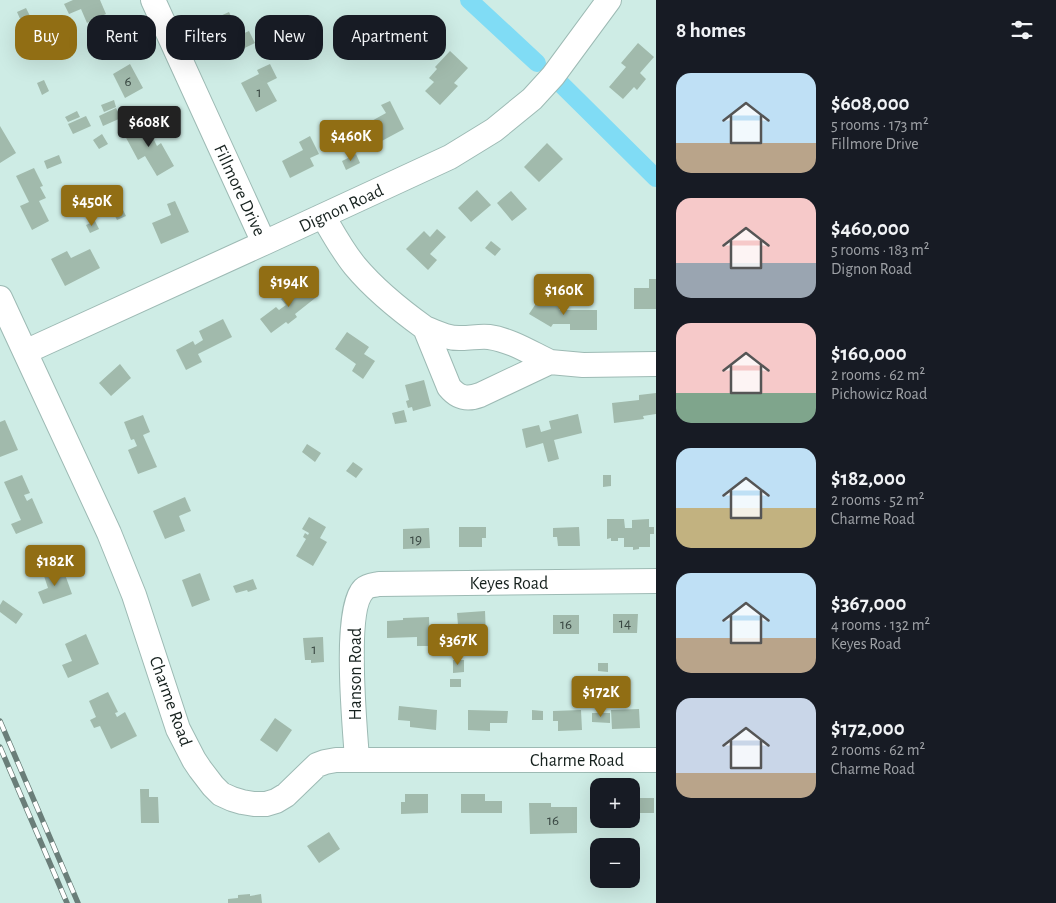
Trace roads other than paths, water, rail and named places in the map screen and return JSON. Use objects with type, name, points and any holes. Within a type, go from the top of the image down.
[{"type":"street","name":"Fillmore Drive","points":[[153,0],[264,244]]},
{"type":"street","name":"Dignon Road","points":[[25,352],[264,244],[450,157],[494,130],[532,98],[553,76],[609,0]]},
{"type":"street","points":[[322,216],[342,249],[364,277],[399,309],[438,334],[450,338],[481,337],[498,339],[518,346],[550,362],[583,365],[656,364]]},
{"type":"street","name":"Charme Road","points":[[0,298],[109,534],[134,595],[178,729],[194,760],[221,794],[232,799],[254,804],[276,802],[316,766],[336,760],[656,760]]},
{"type":"street","points":[[426,328],[449,387],[461,397],[473,398],[550,362]]},
{"type":"street","name":"Keyes Road","points":[[364,590],[379,584],[656,581]]},
{"type":"street","name":"Hanson Road","points":[[357,759],[352,651],[356,608],[359,597],[364,590]]},
{"type":"waterway","points":[[469,0],[537,63]]},
{"type":"waterway","points":[[561,84],[656,178]]},
{"type":"railway","points":[[0,721],[78,903]]},
{"type":"railway","points":[[0,747],[67,903]]}]
